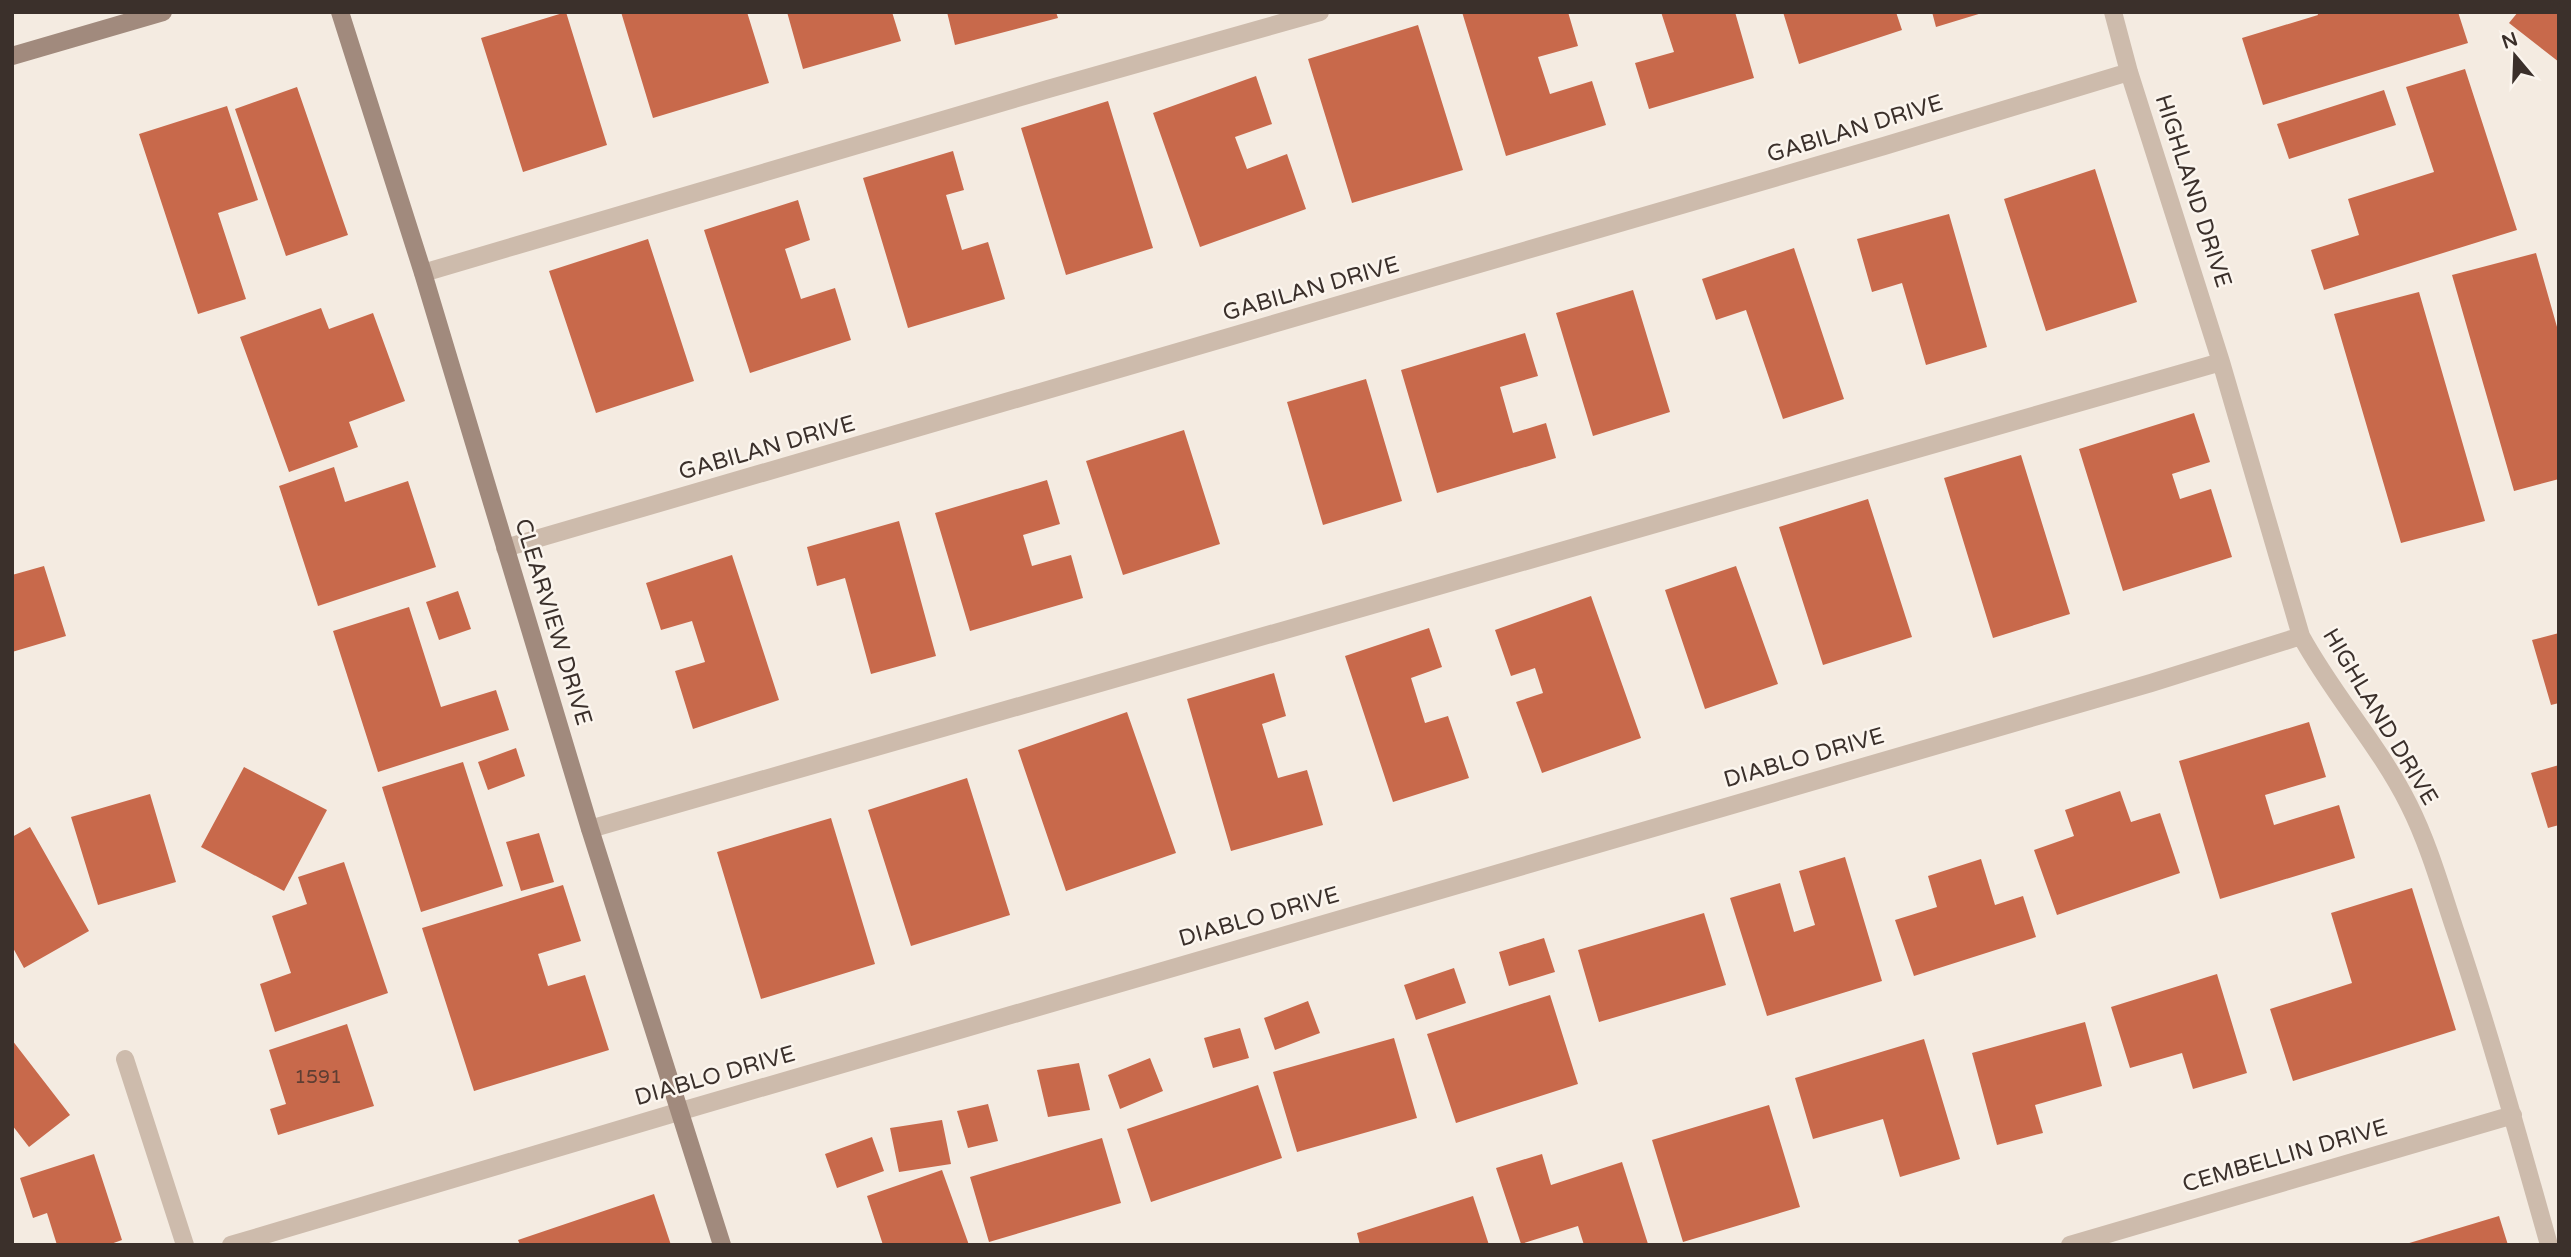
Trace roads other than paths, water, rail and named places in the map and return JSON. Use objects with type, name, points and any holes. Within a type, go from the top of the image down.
[{"type":"street","points":[[12,56],[163,12]]},
{"type":"street","name":"CLEARVIEW DRIVE","points":[[340,12],[424,273],[590,829],[722,1245]]},
{"type":"street","points":[[424,273],[1320,12]]},
{"type":"street","name":"HIGHLAND DRIVE","points":[[2113,12],[2129,72],[2221,362],[2301,635],[2320,669],[2392,775],[2410,806],[2425,842],[2478,999],[2549,1245]]},
{"type":"street","name":"GABILAN DRIVE","points":[[505,548],[1884,146],[2129,72]]},
{"type":"street","points":[[590,829],[2221,362]]},
{"type":"street","name":"DIABLO DRIVE","points":[[231,1245],[2137,687],[2301,635]]},
{"type":"street","points":[[125,1059],[185,1245]]},
{"type":"street","name":"CEMBELLIN DRIVE","points":[[2070,1245],[2513,1115]]}]
